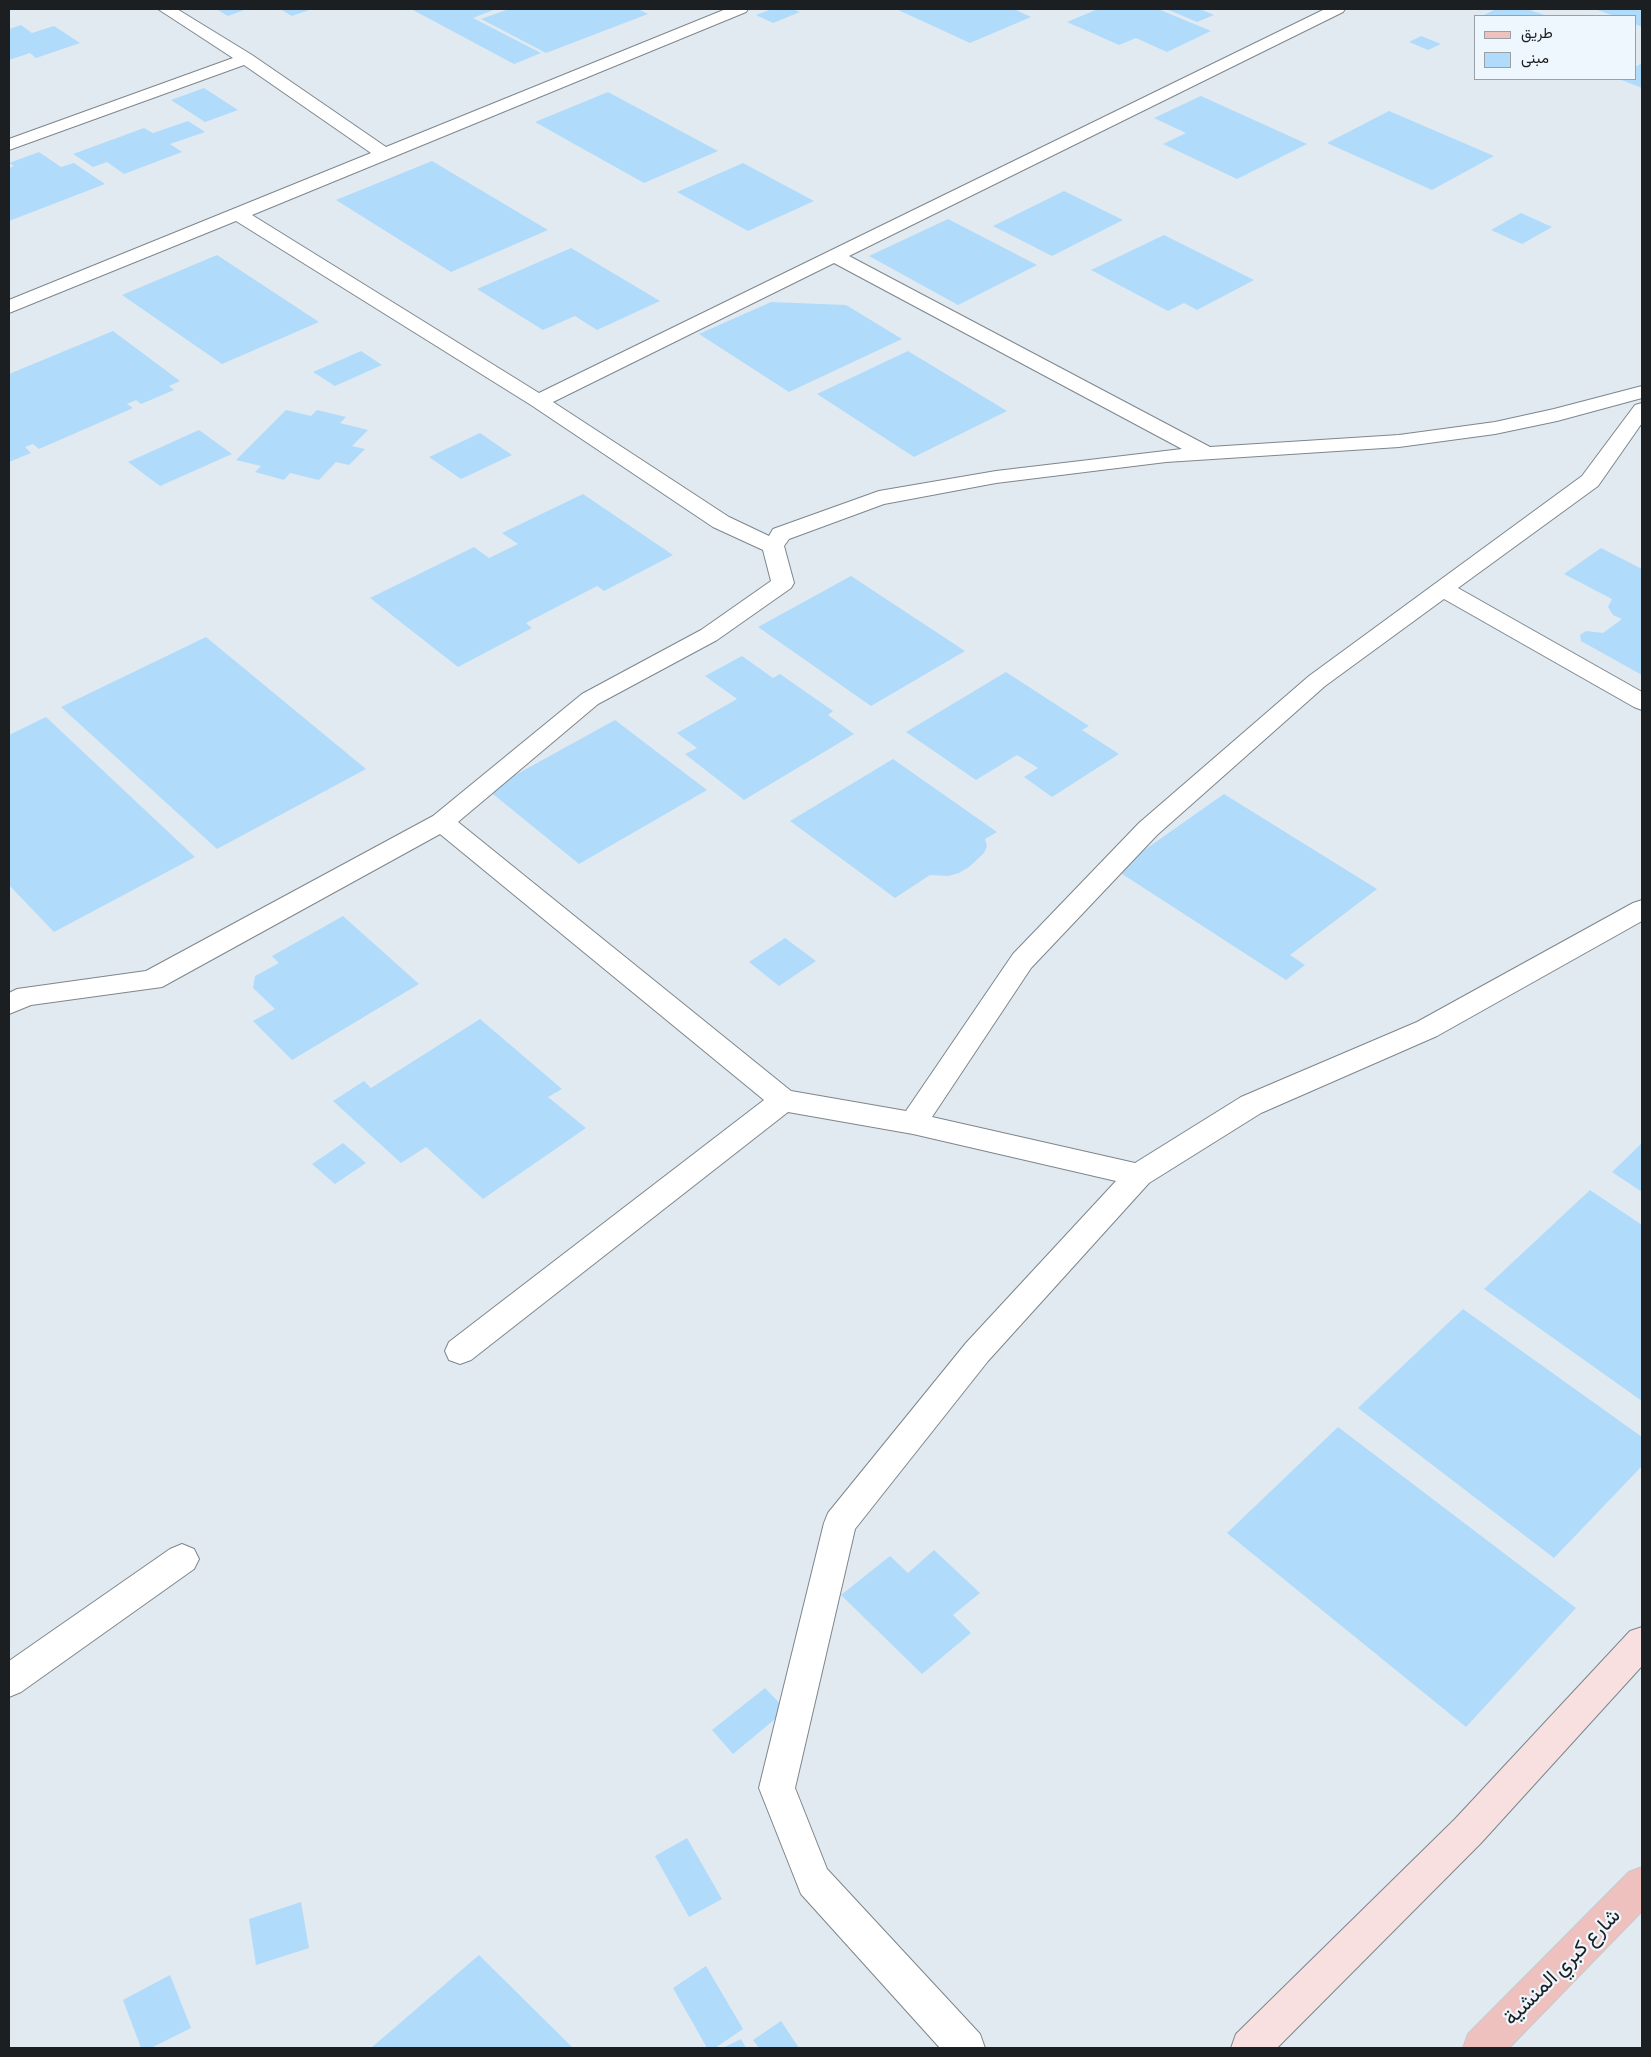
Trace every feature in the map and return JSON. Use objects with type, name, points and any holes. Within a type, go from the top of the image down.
[{"type":"main road","name":"شارع كبري المنشية","points":[[1482,2048],[1642,1885]]},
{"type":"street","points":[[166,9],[246,59],[384,154]]},
{"type":"street","points":[[9,307],[239,215],[740,9]]},
{"type":"street","points":[[538,401],[1337,9]]},
{"type":"street","points":[[9,145],[246,59]]},
{"type":"street","points":[[9,1004],[27,996],[152,980],[442,822],[590,699],[709,635],[783,583],[772,546],[721,522],[538,401],[239,215]]},
{"type":"street","points":[[834,256],[1208,454]]},
{"type":"street","points":[[772,546],[780,534],[879,498],[996,477],[1166,456],[1400,441],[1495,428],[1557,415],[1642,392]]},
{"type":"street","points":[[913,1123],[1022,961],[1148,829],[1317,681],[1590,481],[1639,420]]},
{"type":"street","points":[[1443,589],[1642,702]]},
{"type":"street","points":[[442,822],[783,1100],[913,1123],[1139,1175]]},
{"type":"street","points":[[966,2048],[814,1881],[777,1788],[840,1523],[977,1352],[1139,1175],[1251,1105],[1427,1029],[1642,908]]},
{"type":"street","points":[[460,1351],[783,1100]]},
{"type":"street","points":[[9,1681],[182,1559]]},
{"type":"street","points":[[1250,2048],[1468,1831],[1642,1642]]},
{"type":"building","points":[[216,9],[247,9],[228,16]]},
{"type":"building","points":[[280,9],[312,9],[292,16]]},
{"type":"building","points":[[411,9],[496,9],[473,18],[541,53],[514,64]]},
{"type":"building","points":[[509,9],[638,9],[648,14],[546,53],[481,19]]},
{"type":"building","points":[[772,9],[793,9],[800,12],[773,23],[756,15]]},
{"type":"building","points":[[896,9],[1014,9],[1031,17],[970,43]]},
{"type":"building","points":[[1098,9],[1158,9],[1211,31],[1167,52],[1136,38],[1119,45],[1067,22]]},
{"type":"building","points":[[1200,9],[1214,15],[1197,22],[1169,10]]},
{"type":"building","points":[[1496,9],[1527,9],[1544,15],[1484,15]]},
{"type":"building","points":[[1595,9],[1642,9],[1642,27],[1636,24],[1636,15],[1611,15]]},
{"type":"building","points":[[21,25],[32,33],[54,26],[80,43],[36,58],[30,53],[9,60],[9,29]]},
{"type":"building","points":[[1421,36],[1441,44],[1428,50],[1409,42]]},
{"type":"building","points":[[1642,63],[1642,88],[1622,80],[1636,80],[1636,66]]},
{"type":"building","points":[[204,88],[238,110],[205,122],[171,100]]},
{"type":"building","points":[[608,92],[718,151],[644,183],[535,122]]},
{"type":"building","points":[[1201,96],[1307,144],[1237,179],[1163,144],[1186,133],[1154,118]]},
{"type":"building","points":[[1389,111],[1494,156],[1432,190],[1327,143]]},
{"type":"building","points":[[188,121],[205,132],[170,144],[182,152],[124,174],[107,162],[93,167],[73,154],[144,128],[153,133]]},
{"type":"building","points":[[39,152],[61,167],[74,163],[105,184],[9,221],[9,168],[14,166],[9,163]]},
{"type":"building","points":[[432,161],[548,230],[451,272],[336,200]]},
{"type":"building","points":[[743,163],[814,201],[748,231],[677,192]]},
{"type":"building","points":[[1064,191],[1123,220],[1052,256],[993,226]]},
{"type":"building","points":[[1521,213],[1552,227],[1522,244],[1491,230]]},
{"type":"building","points":[[948,219],[1037,265],[958,305],[869,256]]},
{"type":"building","points":[[1164,235],[1254,280],[1197,310],[1184,303],[1168,311],[1091,270]]},
{"type":"building","points":[[571,248],[660,301],[597,330],[575,316],[543,330],[477,289]]},
{"type":"building","points":[[217,255],[319,322],[222,364],[122,295]]},
{"type":"building","points":[[771,302],[846,305],[902,339],[789,392],[699,334]]},
{"type":"building","points":[[113,331],[180,381],[169,386],[174,390],[141,404],[136,400],[127,404],[133,408],[39,449],[33,444],[25,447],[31,453],[9,462],[9,374]]},
{"type":"building","points":[[361,351],[382,365],[335,386],[313,372]]},
{"type":"building","points":[[908,351],[1007,411],[914,457],[817,394]]},
{"type":"building","points":[[286,410],[311,416],[317,410],[346,417],[340,423],[368,430],[352,446],[365,449],[349,465],[336,462],[319,480],[290,473],[284,480],[255,472],[261,466],[236,460]]},
{"type":"building","points":[[199,430],[232,454],[160,486],[128,462]]},
{"type":"building","points":[[480,433],[512,455],[461,479],[429,457]]},
{"type":"building","points":[[583,494],[673,555],[604,591],[597,586],[526,623],[532,628],[458,667],[370,598],[474,547],[489,558],[518,544],[502,533]]},
{"type":"building","points":[[1601,548],[1642,569],[1642,675],[1581,641],[1580,635],[1586,631],[1603,633],[1622,619],[1613,615],[1608,607],[1612,599],[1564,574]]},
{"type":"building","points":[[851,576],[965,651],[871,706],[758,627]]},
{"type":"building","points":[[206,637],[366,769],[217,849],[61,707]]},
{"type":"building","points":[[742,656],[773,678],[780,674],[833,711],[828,715],[854,734],[744,800],[685,754],[697,748],[677,733],[737,699],[705,676]]},
{"type":"building","points":[[1006,672],[1089,726],[1082,730],[1119,754],[1052,797],[1024,777],[1038,768],[1017,755],[976,780],[906,732]]},
{"type":"building","points":[[46,717],[195,857],[54,932],[9,885],[9,735]]},
{"type":"building","points":[[615,720],[707,790],[579,864],[488,790]]},
{"type":"building","points":[[893,759],[997,832],[985,839],[987,846],[984,853],[969,867],[959,873],[948,876],[930,875],[895,898],[790,821]]},
{"type":"building","points":[[1224,794],[1377,889],[1290,955],[1305,965],[1286,980],[1116,870]]},
{"type":"building","points":[[343,916],[419,984],[292,1060],[253,1021],[275,1009],[253,988],[255,976],[279,963],[272,956]]},
{"type":"building","points":[[785,938],[816,961],[779,986],[749,962]]},
{"type":"building","points":[[480,1019],[562,1089],[548,1097],[586,1128],[483,1199],[426,1147],[401,1163],[333,1101],[364,1081],[371,1088]]},
{"type":"building","points":[[343,1143],[366,1163],[335,1184],[312,1164]]},
{"type":"building","points":[[1642,1143],[1642,1192],[1612,1172]]},
{"type":"building","points":[[1590,1190],[1642,1225],[1642,1401],[1484,1289]]},
{"type":"building","points":[[1463,1309],[1642,1437],[1642,1466],[1554,1558],[1358,1408]]},
{"type":"building","points":[[1338,1427],[1576,1608],[1466,1727],[1227,1533]]},
{"type":"building","points":[[934,1550],[980,1593],[953,1615],[971,1633],[922,1674],[841,1595],[890,1556],[908,1573]]},
{"type":"building","points":[[765,1688],[786,1710],[733,1754],[712,1730]]},
{"type":"building","points":[[687,1838],[722,1899],[689,1917],[655,1856]]},
{"type":"building","points":[[301,1902],[309,1948],[256,1965],[249,1919]]},
{"type":"building","points":[[479,1955],[573,2048],[371,2048]]},
{"type":"building","points":[[706,1966],[743,2029],[715,2048],[707,2048],[673,1988]]},
{"type":"building","points":[[170,1975],[191,2028],[151,2048],[141,2048],[123,2000]]},
{"type":"building","points":[[781,2021],[799,2048],[759,2048],[753,2040]]},
{"type":"building","points":[[741,2039],[746,2048],[723,2048]]}]
